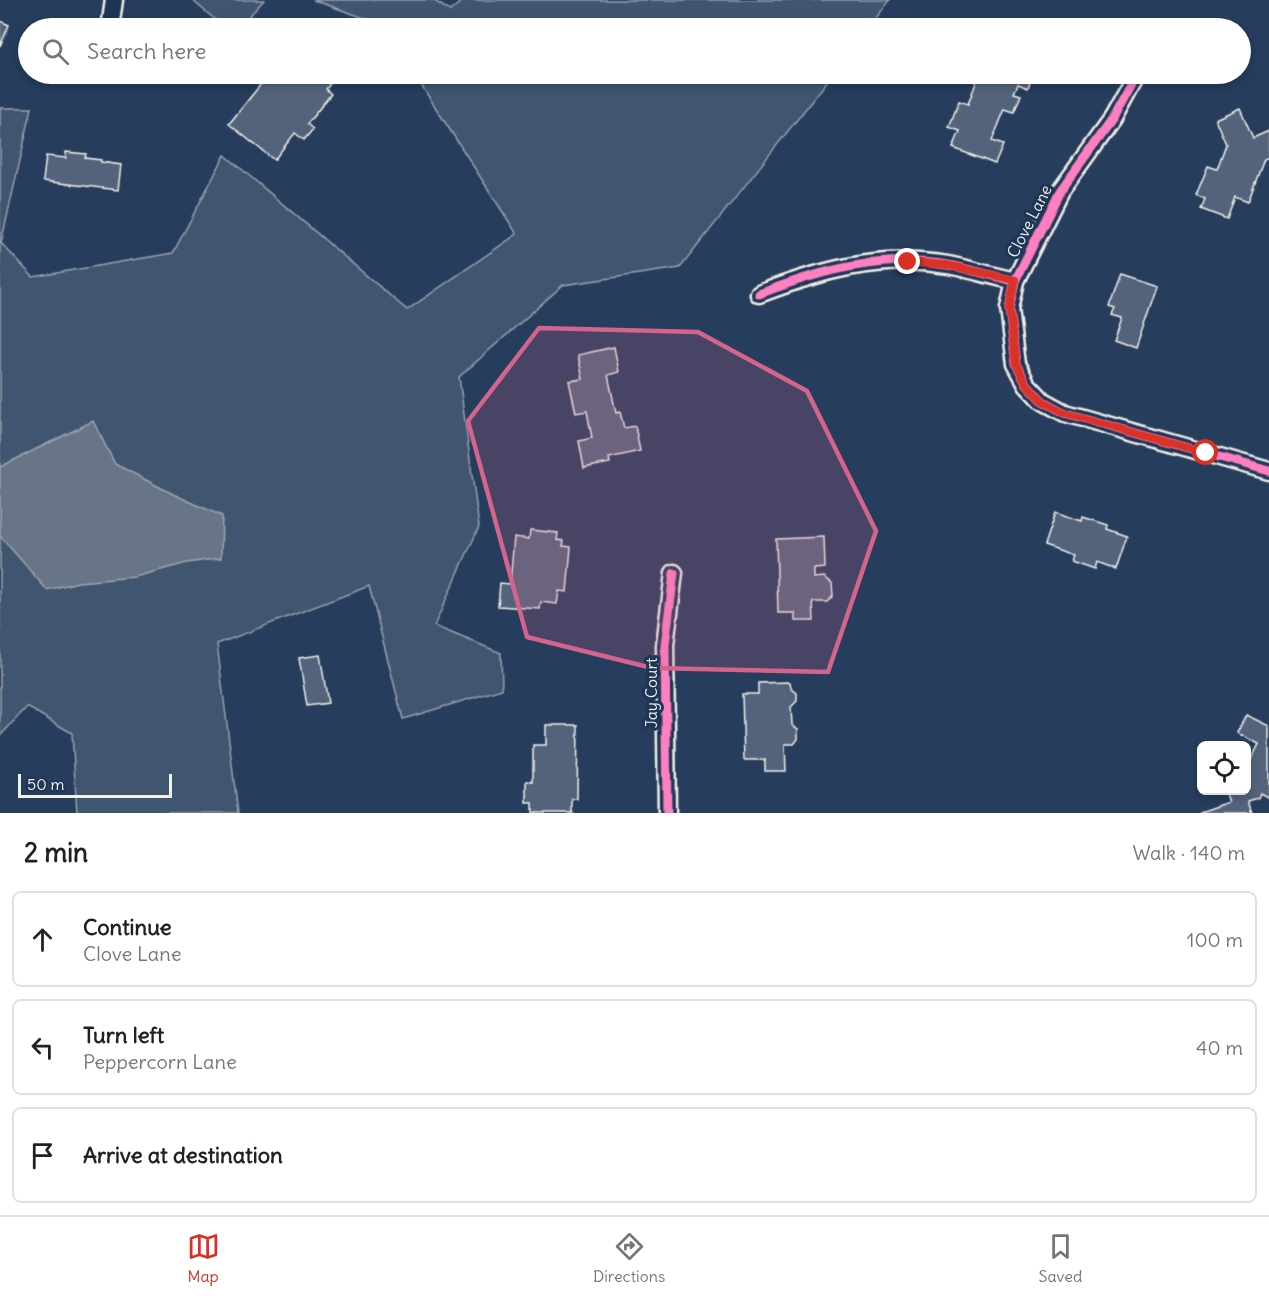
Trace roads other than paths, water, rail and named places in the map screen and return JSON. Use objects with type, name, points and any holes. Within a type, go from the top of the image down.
[{"type":"street","points":[[111,18],[114,0]]},
{"type":"street","name":"Clove Lane","points":[[1131,84],[1112,119],[1060,191],[1015,280],[1009,309],[1016,364],[1027,384],[1043,401],[1065,413],[1269,471]]},
{"type":"street","points":[[759,294],[801,278],[838,268],[875,263],[908,262],[947,265],[1015,280]]},
{"type":"street","name":"Jay Court","points":[[667,813],[665,645],[674,573]]}]
